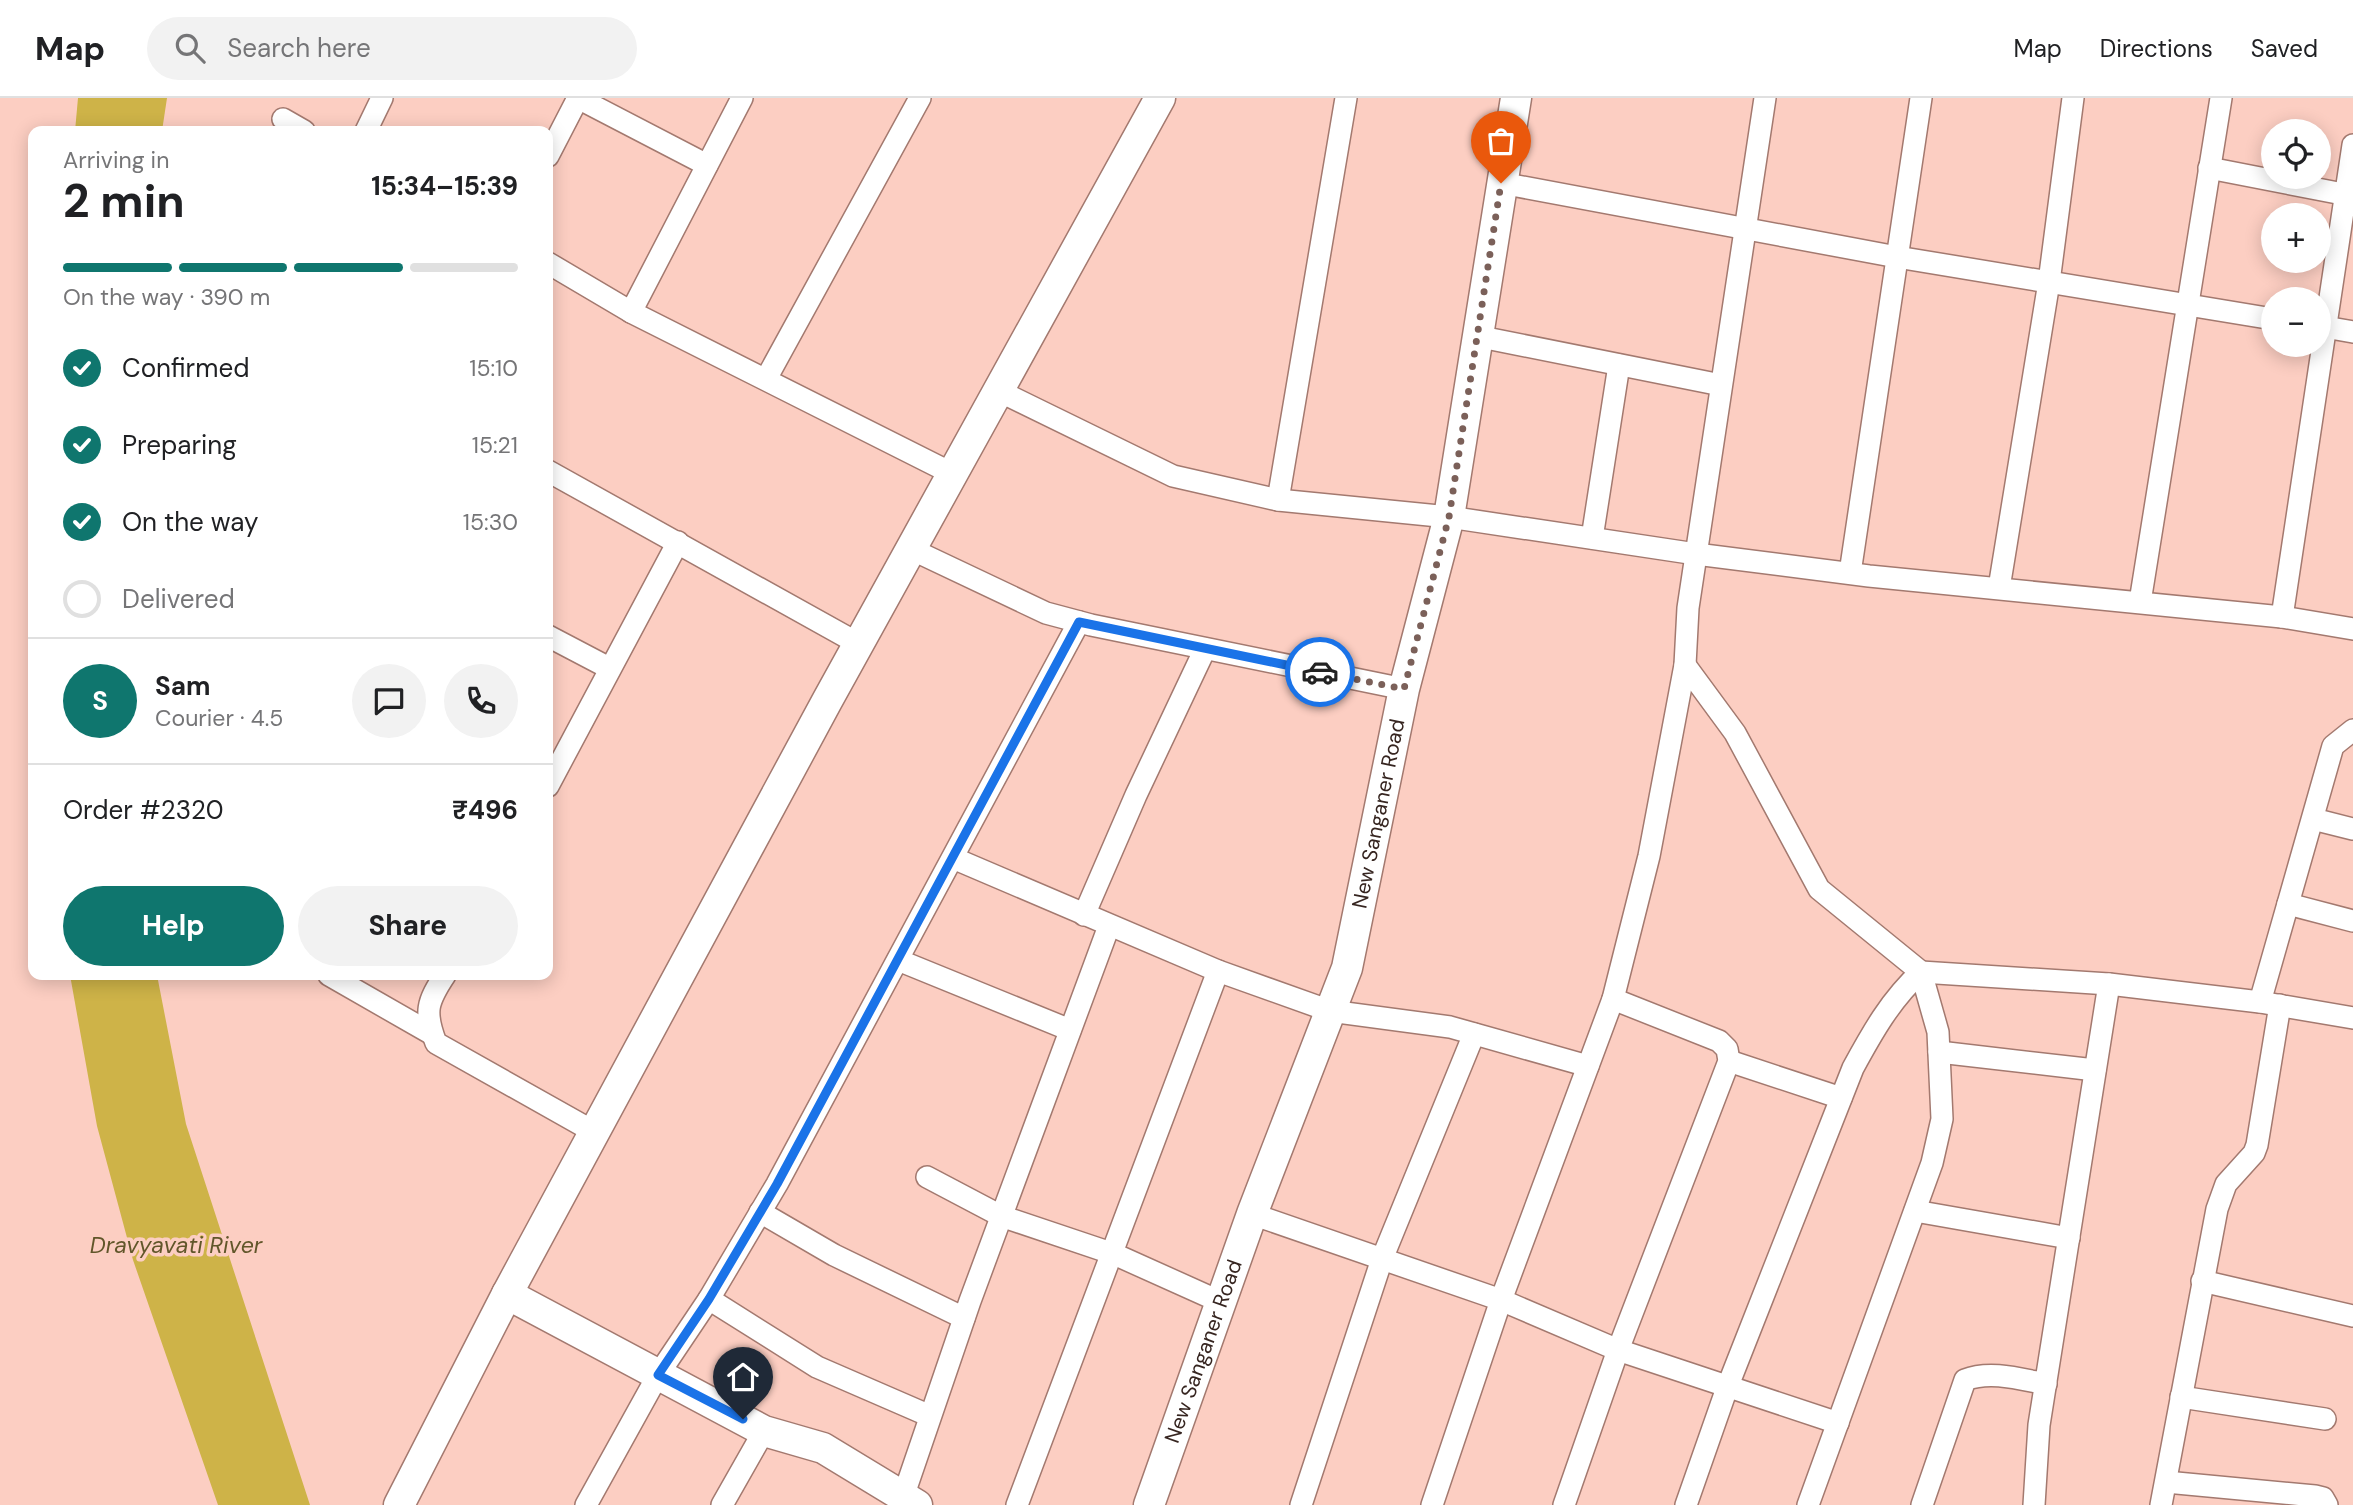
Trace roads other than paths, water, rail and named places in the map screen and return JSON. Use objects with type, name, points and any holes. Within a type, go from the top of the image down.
[{"type":"street","points":[[368,126],[382,98]]},
{"type":"street","points":[[553,146],[578,98],[707,165]]},
{"type":"street","points":[[631,312],[742,98]]},
{"type":"street","points":[[765,379],[920,98]]},
{"type":"street","points":[[399,1505],[508,1294],[859,644],[1160,98]]},
{"type":"street","points":[[1278,500],[1346,98]]},
{"type":"street","name":"New Sanganer Road","points":[[1149,1505],[1223,1303],[1252,1214],[1347,968],[1404,689],[1449,517],[1516,98]]},
{"type":"street","points":[[1432,1505],[1501,1300],[1613,999],[1648,856],[1685,665],[1688,608],[1765,98]]},
{"type":"street","points":[[1850,573],[1921,98]]},
{"type":"street","points":[[1999,588],[2049,282],[2073,98]]},
{"type":"street","points":[[2140,603],[2221,98]]},
{"type":"street","points":[[283,120],[294,126]]},
{"type":"street","points":[[2329,287],[2349,195],[2353,145]]},
{"type":"street","points":[[2209,168],[2349,195]]},
{"type":"street","points":[[1501,183],[1897,257],[2261,317]]},
{"type":"street","points":[[553,266],[631,312],[953,474]]},
{"type":"street","points":[[2331,329],[2353,332]]},
{"type":"street","points":[[1476,336],[1721,386]]},
{"type":"street","points":[[2282,617],[2317,357]]},
{"type":"street","points":[[1592,538],[1619,365]]},
{"type":"street","points":[[999,391],[1173,476],[1278,500],[1449,517],[1696,554],[1850,573],[2282,617],[2353,629]]},
{"type":"street","points":[[553,474],[859,644]]},
{"type":"street","points":[[553,776],[678,542]]},
{"type":"street","points":[[911,549],[1046,613],[1205,649],[1404,689]]},
{"type":"street","points":[[586,1505],[658,1375],[709,1299],[760,1212],[1079,622]]},
{"type":"street","points":[[553,639],[609,668]]},
{"type":"street","points":[[1084,915],[1136,794],[1205,649]]},
{"type":"street","points":[[1685,665],[1735,733],[1819,889],[1921,972],[1938,1032],[1942,1119],[1932,1163],[1808,1505]]},
{"type":"street","points":[[2161,1505],[2217,1209],[2226,1184],[2254,1153],[2257,1144],[2270,1003],[2288,904],[2333,746],[2353,730]]},
{"type":"street","points":[[2312,819],[2353,829]]},
{"type":"street","points":[[953,859],[1219,971],[1330,1011],[1450,1027],[1588,1066]]},
{"type":"street","points":[[2288,904],[2353,921]]},
{"type":"street","points":[[508,1294],[764,1431],[822,1448],[910,1501],[930,1416],[1109,926]]},
{"type":"street","points":[[898,960],[1070,1030]]},
{"type":"street","points":[[1017,1505],[1219,971]]},
{"type":"street","points":[[1686,1505],[1727,1388],[1853,1068],[1880,1020],[1903,988],[1921,972],[2109,984],[2270,1003],[2353,1018]]},
{"type":"street","points":[[338,980],[432,1034]]},
{"type":"street","points":[[442,980],[430,998],[427,1020],[436,1043],[596,1133]]},
{"type":"street","points":[[2034,1505],[2046,1384],[2109,984]]},
{"type":"street","points":[[1564,1505],[1618,1350],[1729,1060],[1727,1049],[1720,1041],[1613,999]]},
{"type":"street","points":[[1301,1505],[1382,1259],[1474,1034]]},
{"type":"street","points":[[1938,1052],[2095,1070]]},
{"type":"street","points":[[1729,1060],[1841,1098]]},
{"type":"street","points":[[927,1177],[1001,1216],[1114,1254],[1223,1303]]},
{"type":"street","points":[[1915,1211],[2069,1238]]},
{"type":"street","points":[[760,1212],[844,1261],[964,1318]]},
{"type":"street","points":[[1252,1214],[1501,1300],[1618,1350],[1838,1423]]},
{"type":"street","points":[[2202,1281],[2353,1316]]},
{"type":"street","points":[[709,1299],[817,1367],[930,1416]]},
{"type":"street","points":[[1922,1505],[1965,1380],[1975,1376],[2008,1376],[2046,1384]]},
{"type":"street","points":[[2181,1397],[2325,1419]]},
{"type":"street","points":[[722,1505],[764,1431]]},
{"type":"street","points":[[2166,1482],[2315,1496],[2323,1498],[2327,1505]]},
{"type":"water","points":[[78,98],[167,98],[163,126],[75,126]]},
{"type":"water","name":"Dravyavati River","points":[[71,980],[158,980],[186,1124],[310,1505],[218,1505],[133,1260],[97,1126]]}]
